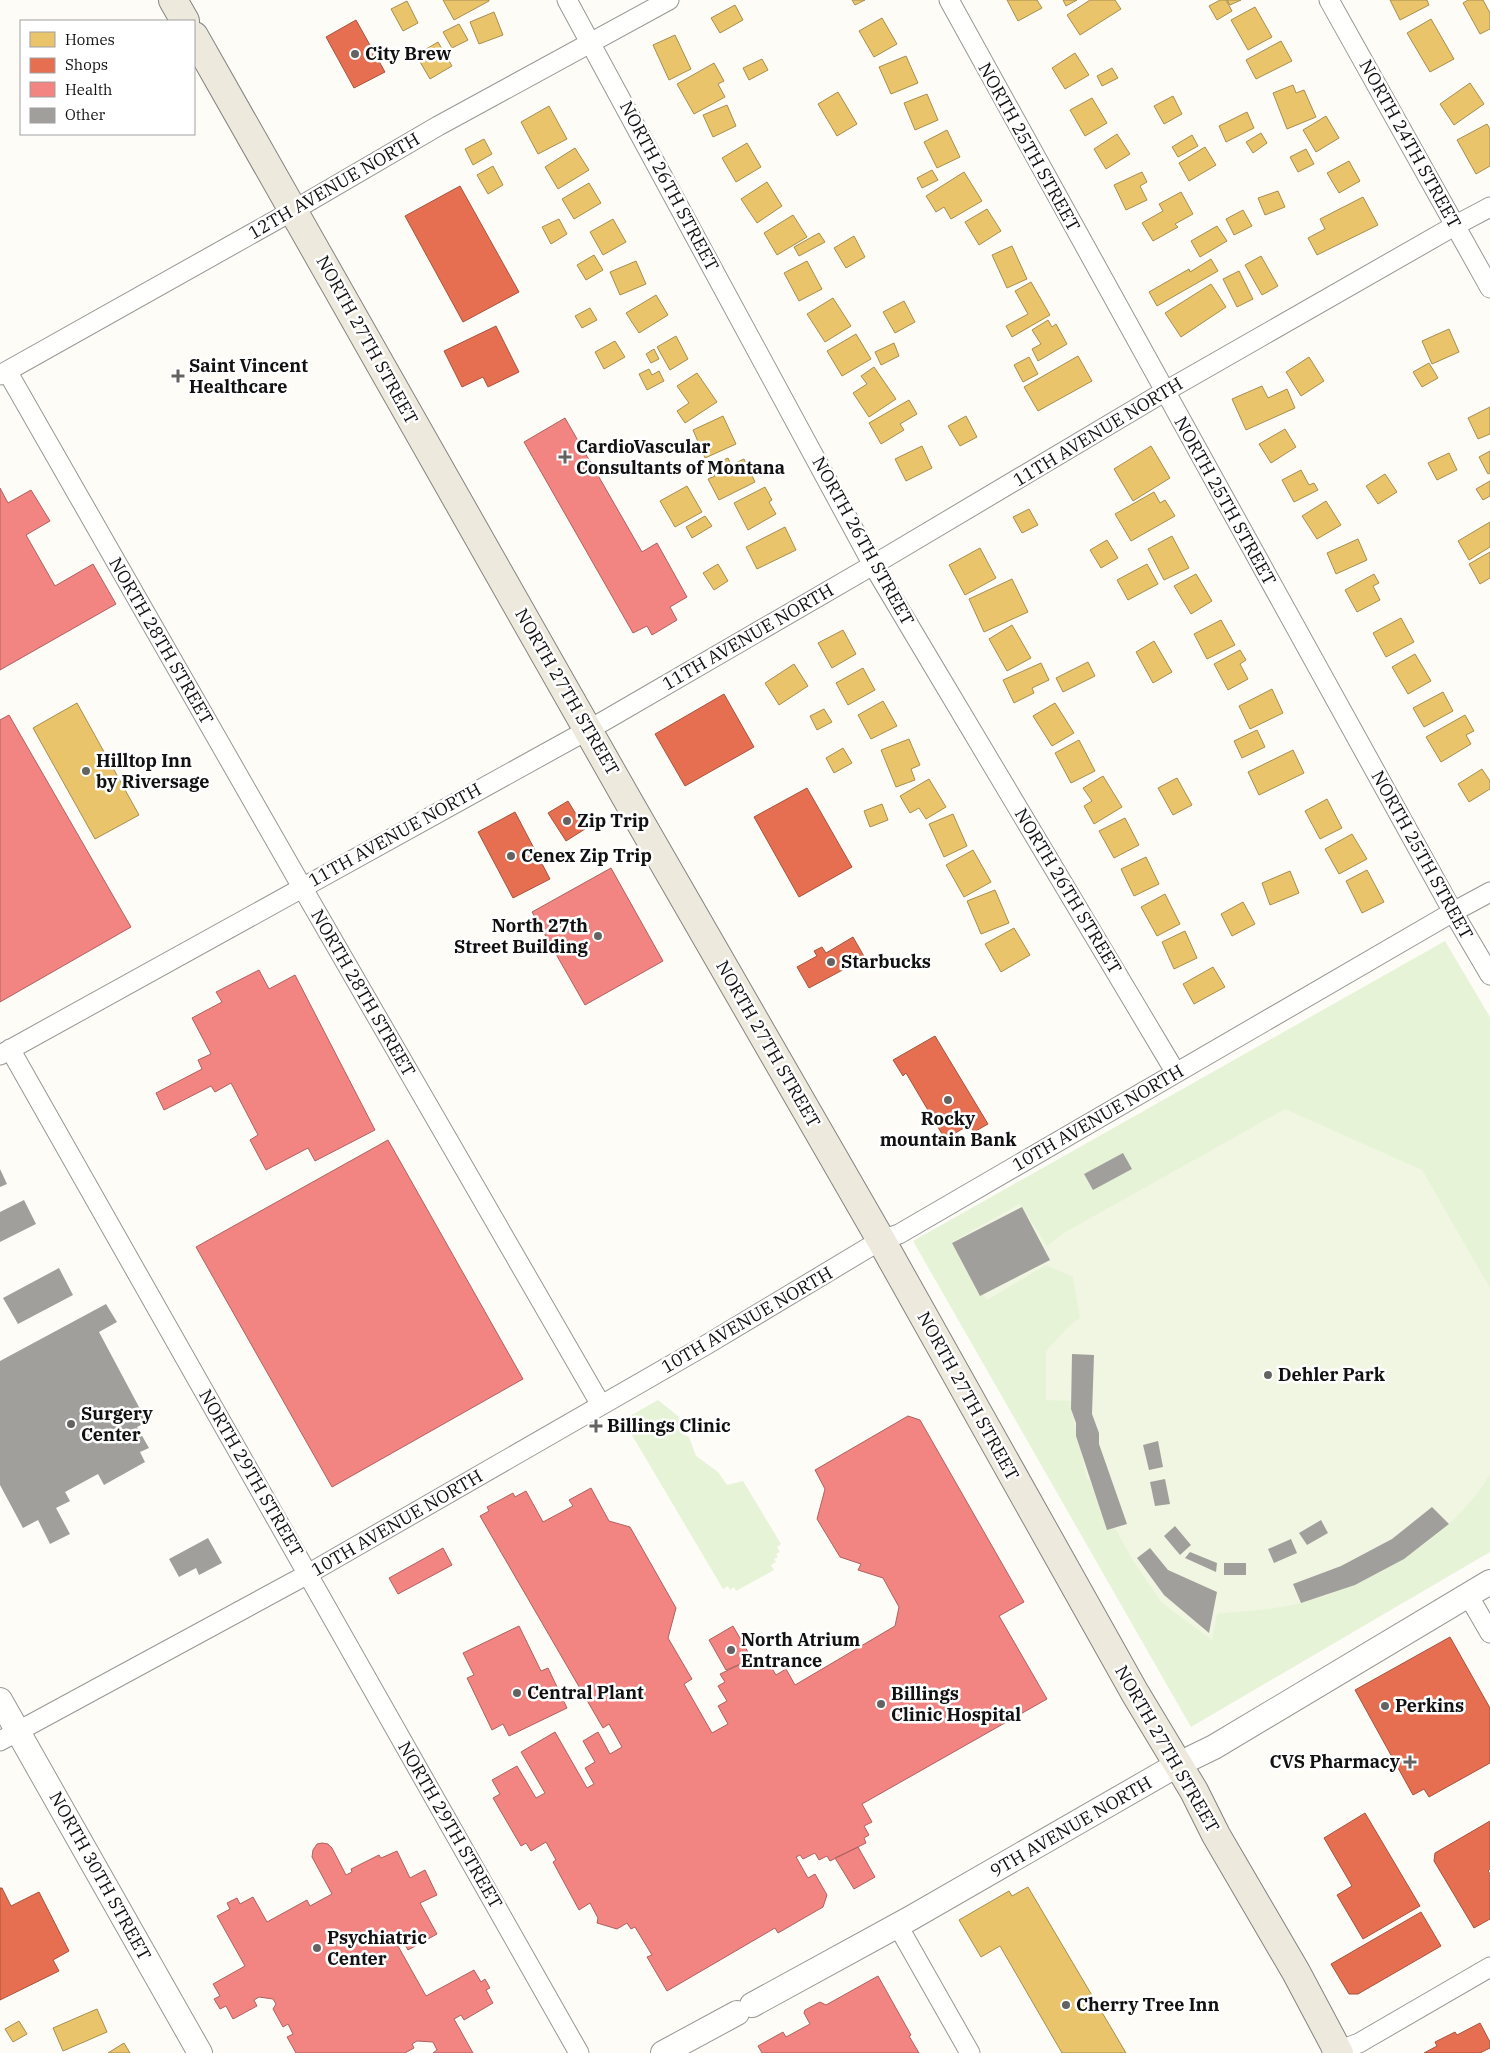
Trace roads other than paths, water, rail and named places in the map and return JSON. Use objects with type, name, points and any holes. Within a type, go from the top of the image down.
[{"type":"main road","points":[[173,0],[184,20]]},
{"type":"main road","name":"NORTH 27TH STREET","points":[[195,38],[881,1240],[1177,1766],[1194,1791],[1216,1836],[1296,1972],[1336,2052]]},
{"type":"street","name":"NORTH 26TH STREET","points":[[567,0],[592,42],[873,565],[1176,1073]]},
{"type":"street","name":"12TH AVENUE NORTH","points":[[3,373],[294,210],[438,126],[669,0]]},
{"type":"street","name":"NORTH 25TH STREET","points":[[949,0],[1164,392],[1453,912],[1490,975]]},
{"type":"street","name":"NORTH 24TH STREET","points":[[1329,0],[1490,288]]},
{"type":"street","name":"11TH AVENUE NORTH","points":[[5,1052],[588,729],[873,565],[1164,392],[1490,207]]},
{"type":"street","name":"NORTH 28TH STREET","points":[[3,373],[601,1405]]},
{"type":"street","name":"10TH AVENUE NORTH","points":[[9,1736],[308,1574],[601,1405],[881,1240],[899,1234],[1490,892]]},
{"type":"street","name":"NORTH 29TH STREET","points":[[5,1052],[308,1574],[579,2053]]},
{"type":"street","name":"9TH AVENUE NORTH","points":[[663,2053],[898,1926],[1177,1766],[1214,1747],[1490,1582]]},
{"type":"street","points":[[1468,1595],[1490,1633]]},
{"type":"street","name":"NORTH 30TH STREET","points":[[0,1700],[9,1736],[200,2053]]},
{"type":"street","points":[[898,1926],[970,2053]]},
{"type":"street","points":[[1336,2052],[1359,2043],[1490,1967]]},
{"type":"place","name":"City Brew","points":[[355,54]]},
{"type":"place","name":"Saint Vincent Healthcare","points":[[178,376]]},
{"type":"place","name":"CardioVascular Consultants of Montana","points":[[565,457]]},
{"type":"place","name":"Hilltop Inn by Riversage","points":[[86,771]]},
{"type":"place","name":"Zip Trip","points":[[567,821]]},
{"type":"place","name":"Cenex Zip Trip","points":[[511,856]]},
{"type":"place","name":"North 27th Street Building","points":[[598,936]]},
{"type":"place","name":"Starbucks","points":[[831,962]]},
{"type":"place","name":"Rocky mountain Bank","points":[[948,1100]]},
{"type":"place","name":"Dehler Park","points":[[1268,1375]]},
{"type":"place","name":"Surgery Center","points":[[71,1424]]},
{"type":"place","name":"Billings Clinic","points":[[596,1426]]},
{"type":"place","name":"North Atrium Entrance","points":[[731,1650]]},
{"type":"place","name":"Central Plant","points":[[517,1693]]},
{"type":"place","name":"Billings Clinic Hospital","points":[[881,1704]]},
{"type":"place","name":"Perkins","points":[[1385,1706]]},
{"type":"place","name":"CVS Pharmacy","points":[[1410,1762]]},
{"type":"place","name":"Psychiatric Center","points":[[317,1948]]},
{"type":"place","name":"Cherry Tree Inn","points":[[1066,2005]]}]
